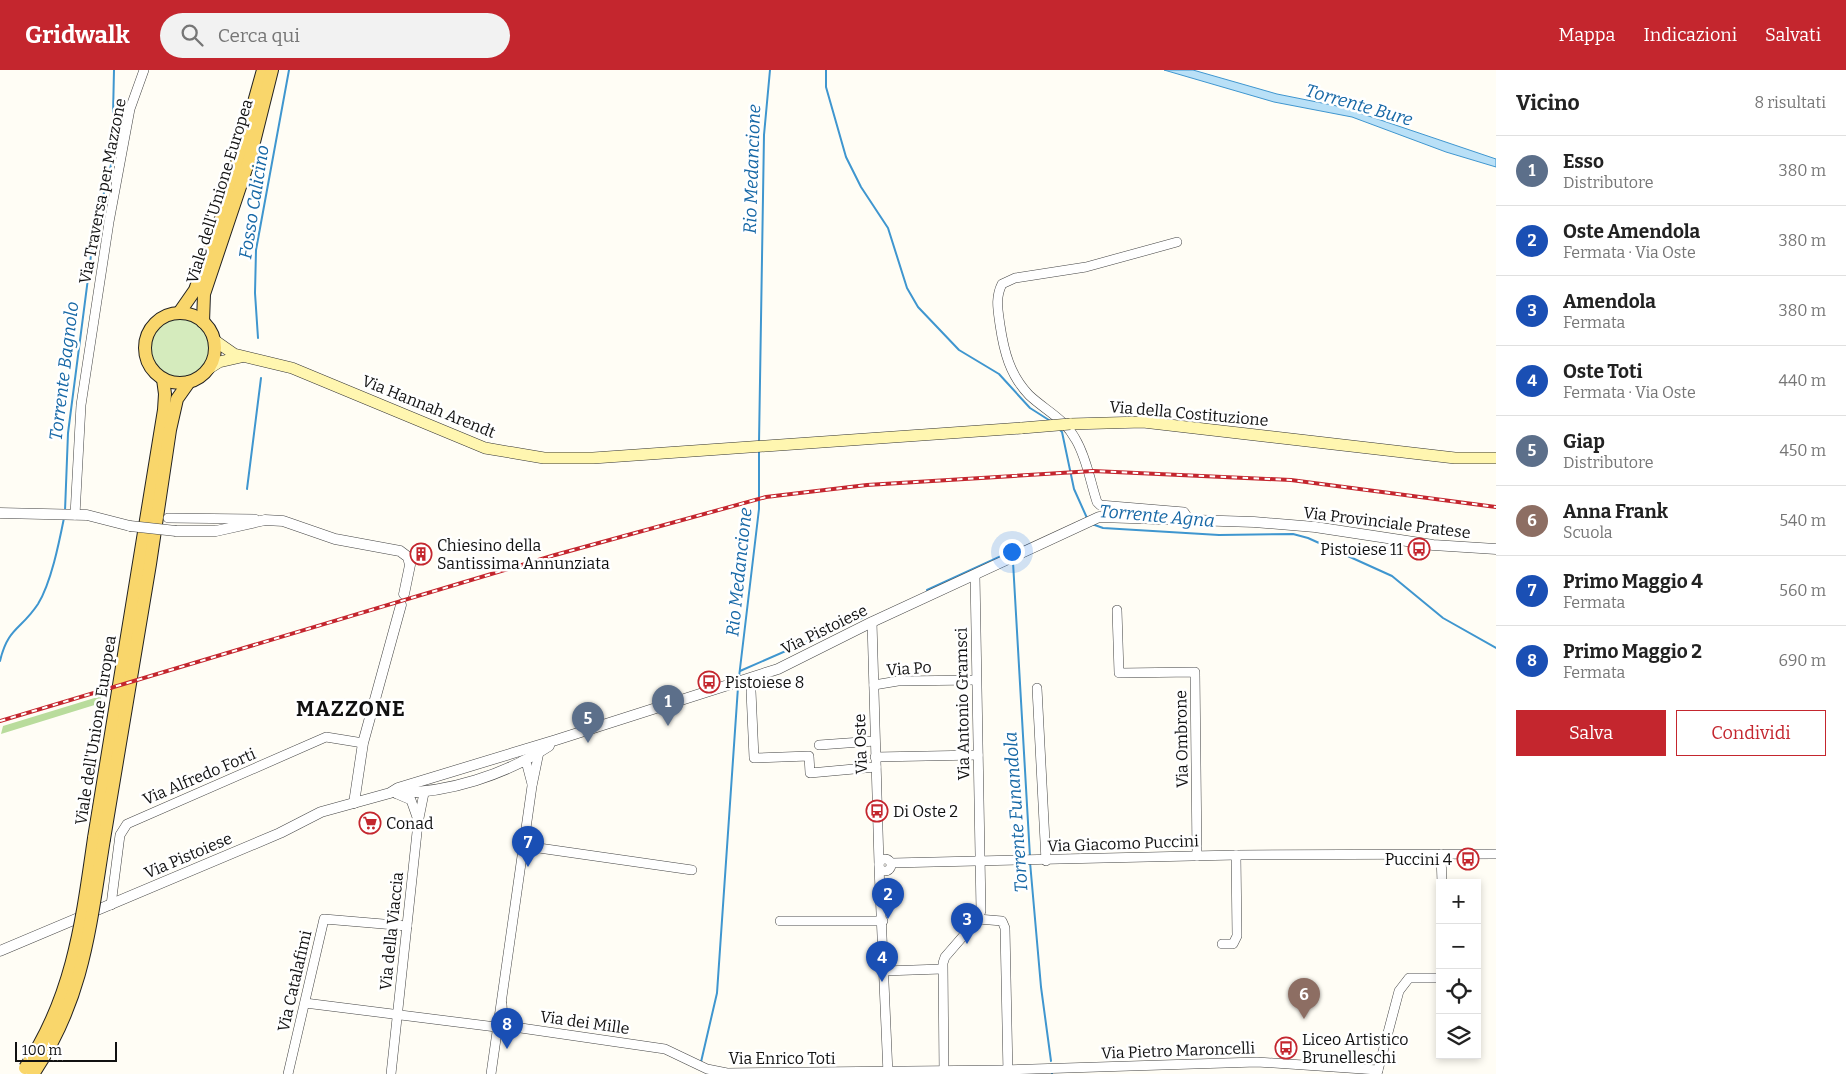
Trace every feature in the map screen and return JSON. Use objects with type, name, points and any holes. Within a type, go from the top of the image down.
[{"type":"main road","name":"Viale dell'Unione Europea","points":[[179,313],[195,290],[218,228],[263,70]]},
{"type":"main road","name":"Viale dell'Unione Europea","points":[[203,322],[204,294],[251,154],[272,70]]},
{"type":"main road","points":[[189,382],[173,383],[162,379],[148,365],[144,350],[146,340],[156,323],[169,315],[179,313],[194,316],[203,322],[214,340],[227,351],[242,357]]},
{"type":"main road","points":[[208,369],[214,355],[214,340]]},
{"type":"main road","points":[[208,369],[228,359],[242,357]]},
{"type":"main road","name":"Via Hannah Arendt","points":[[242,357],[292,368],[459,438],[506,453],[565,458],[763,446]]},
{"type":"main road","name":"Viale dell'Unione Europea","points":[[26,1072],[51,1024],[68,980],[99,838],[150,564],[170,430],[177,399],[189,382],[200,377],[208,369]]},
{"type":"main road","name":"Viale dell'Unione Europea","points":[[99,838],[164,410],[165,394],[162,379]]},
{"type":"main road","name":"Via della Costituzione","points":[[763,446],[1070,424],[1143,422],[1455,458],[1496,458]]},
{"type":"street","name":"Via Traversa per Mazzone","points":[[69,515],[81,405],[109,222],[130,109],[144,70]]},
{"type":"street","points":[[1177,242],[1086,267],[1015,278],[1002,284],[996,299],[1006,360],[1016,379],[1029,395],[1057,416],[1076,440],[1086,463],[1097,502],[1100,505],[1134,510],[1184,512],[1190,521]]},
{"type":"street","points":[[0,513],[91,515],[130,526],[176,531],[216,532],[265,520]]},
{"type":"street","name":"Via Provinciale Pratese","points":[[1095,518],[1109,516],[1190,521],[1254,522],[1315,527],[1433,545],[1496,549]]},
{"type":"street","points":[[168,518],[282,521],[335,539],[400,551],[408,557],[410,565],[404,594]]},
{"type":"street","name":"Via Pistoiese","points":[[390,793],[398,788],[430,780],[778,669],[872,622],[1095,518]]},
{"type":"street","name":"Via Antonio Gramsci","points":[[975,575],[981,911],[978,920]]},
{"type":"street","points":[[354,803],[362,743],[401,605]]},
{"type":"street","name":"Via Ombrone","points":[[1118,610],[1119,673],[1195,672],[1197,856]]},
{"type":"street","name":"Via Oste","points":[[872,622],[879,866],[883,921],[888,1073]]},
{"type":"street","name":"Via Po","points":[[874,685],[898,681],[976,680]]},
{"type":"street","points":[[1037,688],[1044,861]]},
{"type":"street","points":[[751,690],[754,758],[809,756],[810,773],[876,762],[978,755]]},
{"type":"street","name":"Via Alfredo Forti","points":[[111,904],[120,836],[127,824],[326,737],[362,743]]},
{"type":"street","name":"Via Pistoiese","points":[[0,951],[280,833],[321,812],[390,793],[424,793],[514,767],[556,740]]},
{"type":"street","points":[[819,745],[875,741]]},
{"type":"street","points":[[491,1074],[496,1027],[502,1004],[532,786],[540,752]]},
{"type":"street","points":[[513,754],[519,756],[522,762],[527,765],[532,786]]},
{"type":"street","points":[[424,793],[424,785],[430,780]]},
{"type":"street","points":[[390,793],[404,795],[411,800],[416,809],[418,824]]},
{"type":"street","name":"Via della Viaccia","points":[[391,1074],[418,824],[424,793]]},
{"type":"street","points":[[525,846],[692,870]]},
{"type":"street","points":[[1441,854],[1442,879]]},
{"type":"street","name":"Via Giacomo Puccini","points":[[879,866],[885,859],[890,867],[980,862],[1236,855],[1496,854]]},
{"type":"street","points":[[1222,944],[1233,944],[1237,936],[1236,855]]},
{"type":"street","name":"Via Oste","points":[[882,903],[884,880],[890,867]]},
{"type":"street","name":"Via Catalafimi","points":[[288,1074],[324,919],[407,926]]},
{"type":"street","points":[[944,1073],[942,969],[945,958],[978,920],[1002,921],[1005,928],[1008,1072]]},
{"type":"street","points":[[780,921],[883,921]]},
{"type":"street","points":[[884,971],[942,969]]},
{"type":"street","points":[[1378,1072],[1399,991],[1409,978],[1436,978]]},
{"type":"street","points":[[305,1003],[397,1013],[496,1027]]},
{"type":"street","name":"Via dei Mille","points":[[502,1004],[503,1022],[507,1026],[665,1049],[681,1056]]},
{"type":"street","name":"Via Enrico Toti","points":[[681,1056],[707,1069],[727,1073],[944,1073]]},
{"type":"street","name":"Via Pietro Maroncelli","points":[[944,1073],[1142,1070],[1257,1062],[1378,1072]]},
{"type":"green space","points":[[179,319],[196,324],[204,332],[209,349],[204,366],[196,374],[179,379],[162,374],[154,366],[149,349],[154,332],[162,324]]},
{"type":"green space","points":[[101,696],[101,703],[1,734],[3,726]]},
{"type":"water","points":[[1164,70],[1193,70],[1277,94],[1342,107],[1496,159],[1496,167],[1446,152],[1352,117],[1274,102]]},
{"type":"waterway","name":"Torrente Bagnolo","points":[[65,511],[68,433],[94,232],[112,161],[114,70]]},
{"type":"waterway","name":"Fosso Calicino","points":[[258,338],[255,293],[256,250],[289,70]]},
{"type":"waterway","name":"Rio Medancione","points":[[759,443],[764,135],[770,70]]},
{"type":"waterway","name":"Torrente Agna","points":[[826,70],[826,87],[846,157],[861,187],[888,228],[907,288],[918,307],[959,350],[999,374],[1030,408],[1052,422]]},
{"type":"waterway","name":"Fosso Calicino","points":[[247,489],[261,378]]},
{"type":"waterway","name":"Torrente Agna","points":[[1059,429],[1062,432],[1074,489],[1087,518]]},
{"type":"waterway","name":"Rio Medancione","points":[[739,677],[759,509],[759,451]]},
{"type":"waterway","name":"Torrente Bagnolo","points":[[0,661],[7,641],[32,613],[43,595],[54,562],[64,518]]},
{"type":"waterway","name":"Torrente Agna","points":[[1092,524],[1103,528],[1219,535],[1293,534],[1308,538],[1392,576],[1443,618],[1496,648]]},
{"type":"waterway","name":"Torrente Funandola","points":[[927,590],[1010,552],[1012,553]]},
{"type":"waterway","name":"Torrente Funandola","points":[[1013,562],[1030,857]]},
{"type":"waterway","points":[[740,671],[866,616]]},
{"type":"waterway","name":"Rio Medancione","points":[[701,1062],[717,993],[738,687]]},
{"type":"waterway","name":"Torrente Funandola","points":[[1030,862],[1041,987],[1051,1061]]},
{"type":"railway","points":[[0,721],[555,555],[766,497],[867,485],[1093,471],[1291,480],[1496,507]]},
{"type":"place","name":"Pistoiese 11","points":[[1419,549]]},
{"type":"place","name":"Chiesino della Santissima Annunziata","points":[[421,554]]},
{"type":"place","name":"Pistoiese 8","points":[[709,682]]},
{"type":"place","name":"Esso","points":[[668,726]]},
{"type":"place","name":"Giap","points":[[588,743]]},
{"type":"place","name":"Di Oste 2","points":[[877,811]]},
{"type":"place","name":"Conad","points":[[370,823]]},
{"type":"place","name":"Puccini 4","points":[[1468,859]]},
{"type":"place","name":"Primo Maggio 4","points":[[528,867]]},
{"type":"place","name":"Oste Amendola","points":[[888,919]]},
{"type":"place","name":"Amendola","points":[[967,944]]},
{"type":"place","name":"Oste Toti","points":[[882,982]]},
{"type":"place","name":"Anna Frank","points":[[1304,1019]]},
{"type":"place","name":"Liceo Artistico Brunelleschi","points":[[1286,1048]]},
{"type":"place","name":"Primo Maggio 2","points":[[507,1049]]},
{"type":"district","name":"MAZZONE","points":[[351,709]]},
{"type":"water label","name":"Torrente Bure","points":[[1359,105]]}]
